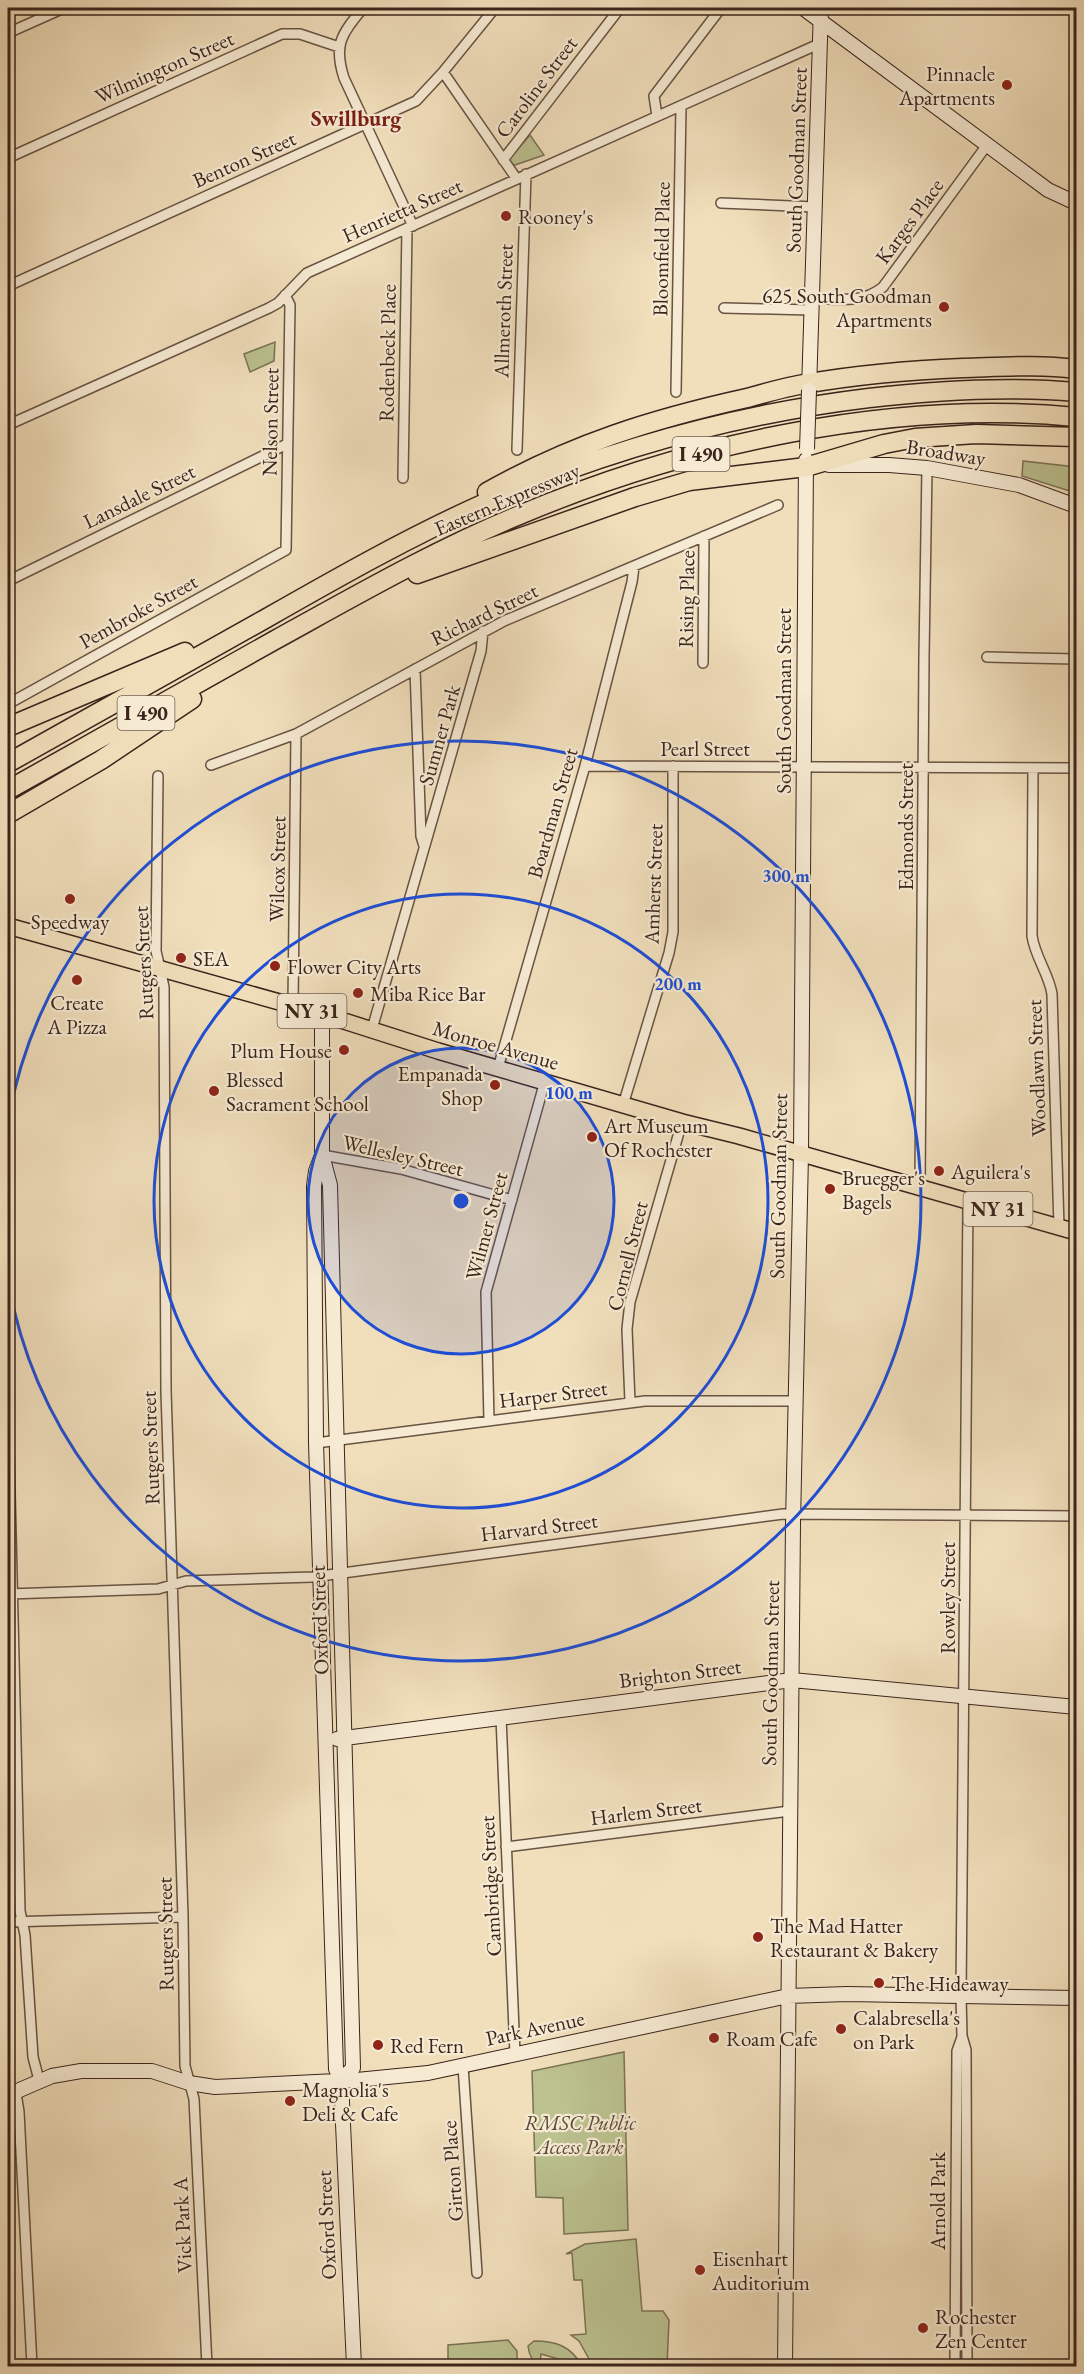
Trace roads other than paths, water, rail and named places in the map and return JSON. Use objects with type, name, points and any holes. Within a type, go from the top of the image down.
[{"type":"highway","points":[[385,552],[498,486],[552,458],[593,441],[673,415],[894,372],[1036,367],[1077,369]]},
{"type":"highway","name":"Eastern Expressway","points":[[8,763],[385,552],[477,507],[555,475],[643,445],[725,423],[807,407],[919,393],[1003,389],[1077,392]]},
{"type":"highway","name":"Eastern Expressway","points":[[8,790],[351,598],[450,546],[544,505],[641,471],[722,449],[803,432],[914,417],[988,414],[1077,417]]},
{"type":"highway","points":[[351,598],[495,545],[670,486],[915,438],[987,434],[1077,437]]},
{"type":"highway","points":[[8,727],[269,616]]},
{"type":"highway","points":[[8,814],[120,748],[285,635]]},
{"type":"main road","name":"Monroe Avenue","points":[[8,926],[322,1014],[682,1122],[1077,1232]]},
{"type":"street","points":[[8,33],[64,8]]},
{"type":"street","points":[[363,8],[346,29],[339,46],[339,63],[410,227]]},
{"type":"street","name":"Benton Street","points":[[8,286],[416,101],[443,72],[495,8]]},
{"type":"street","name":"Caroline Street","points":[[503,160],[620,8]]},
{"type":"street","points":[[657,116],[654,96],[721,8]]},
{"type":"street","points":[[804,8],[821,14],[987,145],[1048,190],[1077,203]]},
{"type":"street","name":"South Goodman Street","points":[[784,2367],[793,1513],[801,1154],[807,458],[821,14]]},
{"type":"street","name":"Wilmington Street","points":[[8,158],[282,34],[300,34],[339,46]]},
{"type":"street","name":"Henrietta Street","points":[[8,425],[269,308],[308,273],[821,43]]},
{"type":"street","points":[[443,72],[516,178]]},
{"type":"street","name":"Bloomfield Place","points":[[676,392],[681,105]]},
{"type":"street","name":"Karges Place","points":[[724,308],[812,304],[869,297],[883,287],[987,145]]},
{"type":"street","name":"Allmeroth Street","points":[[516,450],[526,174]]},
{"type":"street","points":[[721,202],[815,207]]},
{"type":"street","name":"Rodenbeck Place","points":[[403,478],[410,227]]},
{"type":"street","name":"Nelson Street","points":[[285,295],[290,305],[286,550]]},
{"type":"street","name":"Lansdale Street","points":[[8,581],[287,444]]},
{"type":"street","name":"Broadway","points":[[807,458],[927,468],[1019,485],[1077,506]]},
{"type":"street","name":"Edmonds Street","points":[[920,1187],[927,468]]},
{"type":"street","name":"Richard Street","points":[[211,765],[296,734],[483,631],[778,505]]},
{"type":"street","name":"Rising Place","points":[[703,663],[704,536]]},
{"type":"street","name":"Pembroke Street","points":[[8,704],[286,550]]},
{"type":"street","name":"Boardman Street","points":[[498,1068],[585,765],[634,567]]},
{"type":"street","name":"Sumner Park","points":[[372,1029],[478,662],[483,631]]},
{"type":"street","points":[[987,657],[1077,659]]},
{"type":"street","name":"Sumner Park","points":[[415,669],[421,836],[424,846]]},
{"type":"street","name":"Wilcox Street","points":[[293,1006],[296,734]]},
{"type":"street","name":"Pearl Street","points":[[585,765],[1077,768]]},
{"type":"street","name":"Amherst Street","points":[[623,1105],[671,942],[673,766]]},
{"type":"street","name":"Woodlawn Street","points":[[1033,768],[1032,936],[1034,949],[1049,980],[1052,994],[1059,1227]]},
{"type":"street","name":"Rutgers Street","points":[[158,776],[156,951],[164,987],[166,1392],[183,1917],[185,2066],[189,2083]]},
{"type":"street","name":"Oxford Street","points":[[322,1014],[322,1155],[314,1186],[316,1443],[336,2069],[341,2080],[354,2367]]},
{"type":"street","name":"Wilmer Street","points":[[489,1421],[486,1292],[545,1081]]},
{"type":"street","name":"Cornell Street","points":[[630,1402],[627,1329],[630,1302],[682,1122]]},
{"type":"street","name":"Oxford Street","points":[[322,1155],[330,1185],[338,1572],[353,2068],[341,2080]]},
{"type":"street","name":"Wellesley Street","points":[[322,1155],[401,1169],[512,1200]]},
{"type":"street","name":"Rowley Street","points":[[961,1996],[968,1201]]},
{"type":"street","name":"Harper Street","points":[[316,1443],[630,1402],[795,1401]]},
{"type":"street","points":[[8,1408],[9,1594],[22,1921],[33,2057],[39,2080]]},
{"type":"street","name":"Harvard Street","points":[[9,1594],[158,1589],[186,1581],[320,1576],[793,1513],[1077,1516]]},
{"type":"street","name":"Brighton Street","points":[[325,1740],[792,1680],[1077,1707]]},
{"type":"street","name":"Cambridge Street","points":[[501,1717],[515,2054]]},
{"type":"street","name":"Harlem Street","points":[[506,1847],[790,1811]]},
{"type":"street","points":[[8,1922],[183,1917]]},
{"type":"street","name":"Park Avenue","points":[[12,2094],[39,2080],[74,2072],[146,2070],[166,2074],[189,2083],[220,2086],[420,2074],[788,1996],[847,1994],[1077,1998]]},
{"type":"street","name":"Arnold Park","points":[[961,1996],[962,2036],[966,2050],[967,2367]]},
{"type":"street","name":"Arnold Park","points":[[955,2367],[957,2051],[962,2036]]},
{"type":"street","name":"Girton Place","points":[[463,2066],[477,2273]]},
{"type":"street","name":"Vick Park A","points":[[189,2083],[195,2106],[207,2367]]},
{"type":"street","points":[[12,2094],[19,2112],[32,2367]]},
{"type":"place","name":"Pinnacle Apartments","points":[[1007,85]]},
{"type":"place","name":"Rooney's","points":[[506,216]]},
{"type":"place","name":"625 South Goodman Apartments","points":[[944,307]]},
{"type":"place","name":"Speedway","points":[[70,899]]},
{"type":"place","name":"SEA","points":[[181,958]]},
{"type":"place","name":"Flower City Arts","points":[[275,966]]},
{"type":"place","name":"Create A Pizza","points":[[77,980]]},
{"type":"place","name":"Miba Rice Bar","points":[[358,993]]},
{"type":"place","name":"Plum House","points":[[344,1050]]},
{"type":"place","name":"Empanada Shop","points":[[495,1085]]},
{"type":"place","name":"Blessed Sacrament School","points":[[214,1091]]},
{"type":"place","name":"Art Museum Of Rochester","points":[[592,1137]]},
{"type":"place","name":"Aguilera's","points":[[939,1171]]},
{"type":"place","name":"Bruegger's Bagels","points":[[830,1189]]},
{"type":"place","name":"The Mad Hatter Restaurant & Bakery","points":[[758,1937]]},
{"type":"place","name":"The Hideaway","points":[[879,1983]]},
{"type":"place","name":"Calabresella's on Park","points":[[841,2029]]},
{"type":"place","name":"Roam Cafe","points":[[714,2038]]},
{"type":"place","name":"Red Fern","points":[[378,2045]]},
{"type":"place","name":"Magnolia's Deli & Cafe","points":[[290,2101]]},
{"type":"place","name":"Eisenhart Auditorium","points":[[700,2270]]},
{"type":"place","name":"Rochester Zen Center","points":[[923,2328]]},
{"type":"district","name":"Swillburg","points":[[356,118]]},
{"type":"park label","name":"RMSC Public Access Park","points":[[580,2134]]}]
